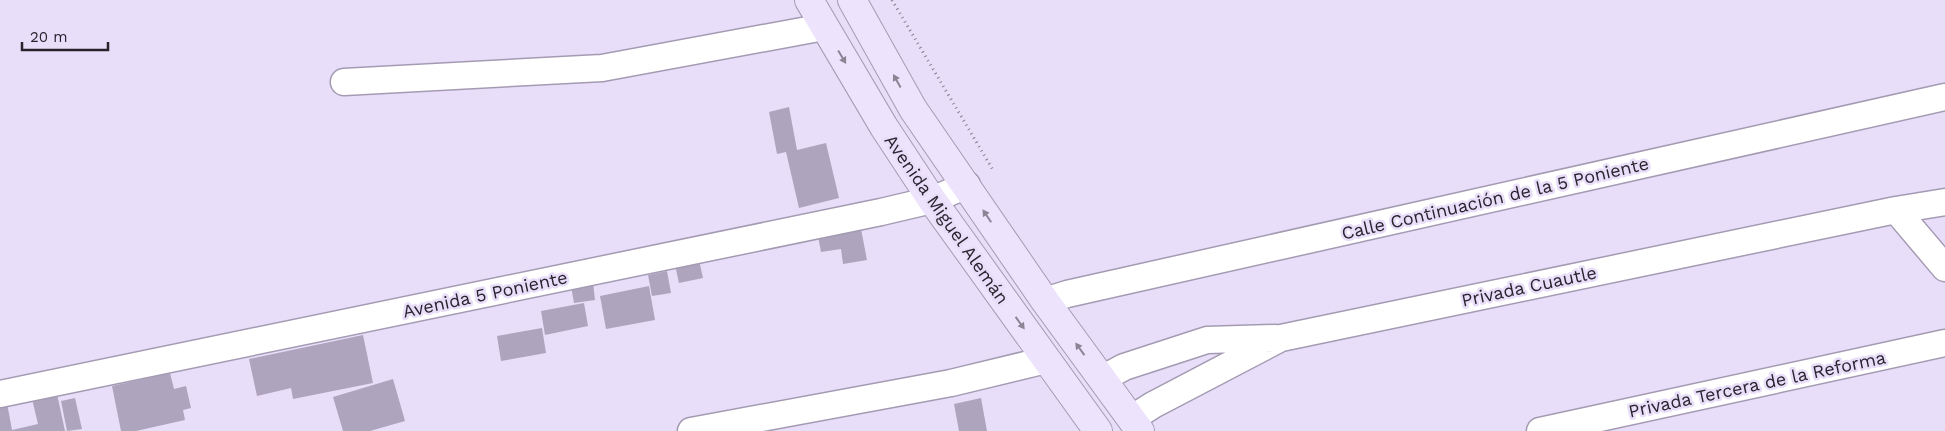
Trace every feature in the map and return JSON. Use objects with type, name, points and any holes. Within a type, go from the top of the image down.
[{"type":"main road","name":"Avenida Miguel Alemán","points":[[809,0],[884,127],[932,200],[1098,431]]},
{"type":"main road","name":"Avenida Miguel Alemán","points":[[852,0],[914,109],[1045,301],[1135,425]]},
{"type":"street","points":[[344,82],[602,68],[824,27]]},
{"type":"street","name":"Calle Continuación de la 5 Poniente","points":[[1045,301],[1076,292],[1945,98]]},
{"type":"street","name":"Avenida 5 Poniente","points":[[0,394],[881,212],[932,200],[967,185]]},
{"type":"street","name":"Privada Cuautle","points":[[1135,425],[1153,405],[1281,338],[1896,210],[1945,202]]},
{"type":"street","points":[[1896,210],[1945,268]]},
{"type":"street","points":[[1102,379],[1124,367],[1207,340],[1281,338]]},
{"type":"street","name":"Privada Tercera de la Reforma","points":[[1540,431],[1945,343]]},
{"type":"street","points":[[691,431],[951,383],[1046,360]]},
{"type":"building","points":[[789,107],[797,150],[826,143],[839,198],[799,208],[786,152],[777,154],[769,112]]},
{"type":"building","points":[[861,229],[867,260],[843,264],[841,249],[821,252],[818,236]]},
{"type":"building","points":[[699,260],[703,278],[679,283],[675,265]]},
{"type":"building","points":[[667,271],[671,293],[652,296],[648,275]]},
{"type":"building","points":[[593,282],[595,300],[574,303],[571,286]]},
{"type":"building","points":[[649,286],[655,320],[606,329],[600,296]]},
{"type":"building","points":[[584,303],[588,326],[545,335],[541,311]]},
{"type":"building","points":[[542,328],[546,353],[501,361],[497,336]]},
{"type":"building","points":[[363,335],[373,383],[293,399],[291,388],[257,396],[249,359]]},
{"type":"building","points":[[170,373],[174,389],[186,386],[191,408],[183,410],[185,420],[136,431],[121,431],[112,386]]},
{"type":"building","points":[[393,379],[405,421],[370,431],[343,431],[333,397]]},
{"type":"building","points":[[57,394],[65,431],[0,431],[0,404],[7,403],[12,430],[38,424],[32,399]]},
{"type":"building","points":[[75,398],[82,429],[67,431],[61,401]]},
{"type":"building","points":[[981,398],[987,431],[959,431],[954,404]]}]
